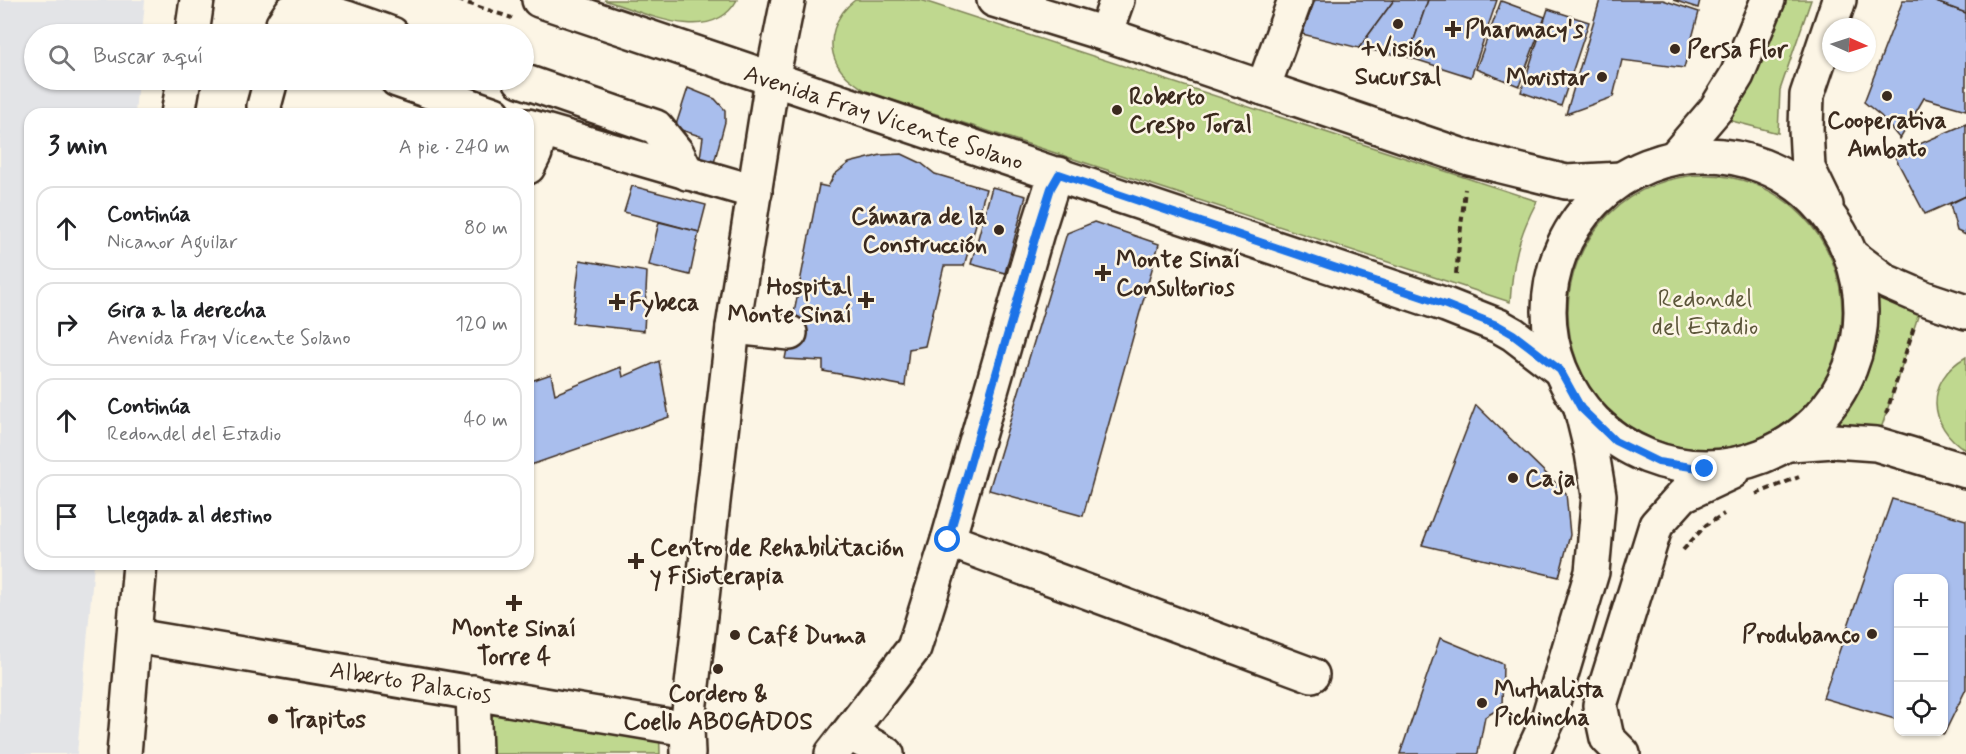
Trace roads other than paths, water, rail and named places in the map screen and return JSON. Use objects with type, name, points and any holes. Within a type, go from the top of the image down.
[{"type":"main road","points":[[193,24],[197,0]]},
{"type":"main road","name":"Avenida Fray Vicente Solano","points":[[539,0],[1446,305],[1499,326],[1560,370]]},
{"type":"main road","points":[[688,741],[733,327],[772,80],[788,0]]},
{"type":"main road","points":[[994,0],[1105,34],[1469,158],[1566,182],[1621,179]]},
{"type":"main road","points":[[1105,34],[1117,0]]},
{"type":"main road","points":[[1263,88],[1295,0]]},
{"type":"main road","points":[[1676,157],[1716,109],[1737,75],[1768,0]]},
{"type":"main road","points":[[1623,754],[1606,738],[1599,705],[1656,525],[1683,495],[1790,444],[1822,416],[1846,380],[1859,340],[1862,297],[1852,256],[1808,168],[1806,129],[1808,96],[1839,0]]},
{"type":"main road","points":[[283,24],[291,12],[305,9],[363,24]]},
{"type":"main road","points":[[534,85],[656,128],[677,153],[687,173]]},
{"type":"main road","points":[[179,108],[182,90]]},
{"type":"main road","points":[[264,108],[268,90]]},
{"type":"main road","points":[[426,90],[477,108]]},
{"type":"main road","points":[[534,155],[535,129],[755,192]]},
{"type":"main road","points":[[1532,754],[1547,722],[1592,572],[1599,495],[1581,408],[1560,370],[1550,328],[1551,284],[1564,243],[1588,207],[1621,179],[1647,165],[1676,157],[1721,154],[1764,165],[1804,188],[1832,218]]},
{"type":"main road","points":[[887,754],[841,744],[914,648],[948,540],[1037,232],[1051,188],[1059,174]]},
{"type":"main road","points":[[1852,256],[1887,282],[1924,298],[1966,312]]},
{"type":"main road","points":[[733,327],[790,333]]},
{"type":"main road","points":[[1581,408],[1615,441],[1658,462],[1705,469],[1752,462]]},
{"type":"main road","points":[[1790,444],[1834,441],[1876,444],[1966,471]]},
{"type":"main road","points":[[948,540],[1312,675]]},
{"type":"main road","points":[[124,754],[140,570]]},
{"type":"main road","name":"Alberto Palacios","points":[[135,636],[473,692],[688,741]]},
{"type":"main road","points":[[473,692],[475,754]]},
{"type":"place","name":"+Visión Sucursal","points":[[1398,24]]},
{"type":"place","name":"Pharmacy's","points":[[1453,29]]},
{"type":"place","name":"Persa Flor","points":[[1675,49]]},
{"type":"place","name":"Movistar","points":[[1602,77]]},
{"type":"place","name":"Cooperativa Ambato","points":[[1887,96]]},
{"type":"place","name":"Roberto Crespo Toral","points":[[1117,110]]},
{"type":"place","name":"Cámara de la Construcción","points":[[999,230]]},
{"type":"place","name":"Monte Sinaí Consultorios","points":[[1103,273]]},
{"type":"place","name":"Hospital Monte Sinaí","points":[[866,300]]},
{"type":"place","name":"Fybeca","points":[[617,302]]},
{"type":"place","name":"Caja","points":[[1513,478]]},
{"type":"place","name":"Centro de Rehabilitación y Fisioterapia","points":[[636,561]]},
{"type":"place","name":"Monte Sinaí Torre 4","points":[[514,603]]},
{"type":"place","name":"Produbanco","points":[[1872,634]]},
{"type":"place","name":"Café Duma","points":[[735,635]]},
{"type":"place","name":"Cordero & Coello ABOGADOS","points":[[718,669]]},
{"type":"place","name":"Mutualista Pichincha","points":[[1482,703]]},
{"type":"place","name":"Trapitos","points":[[273,719]]},
{"type":"park label","name":"Redondel del Estadio","points":[[1705,312]]}]
